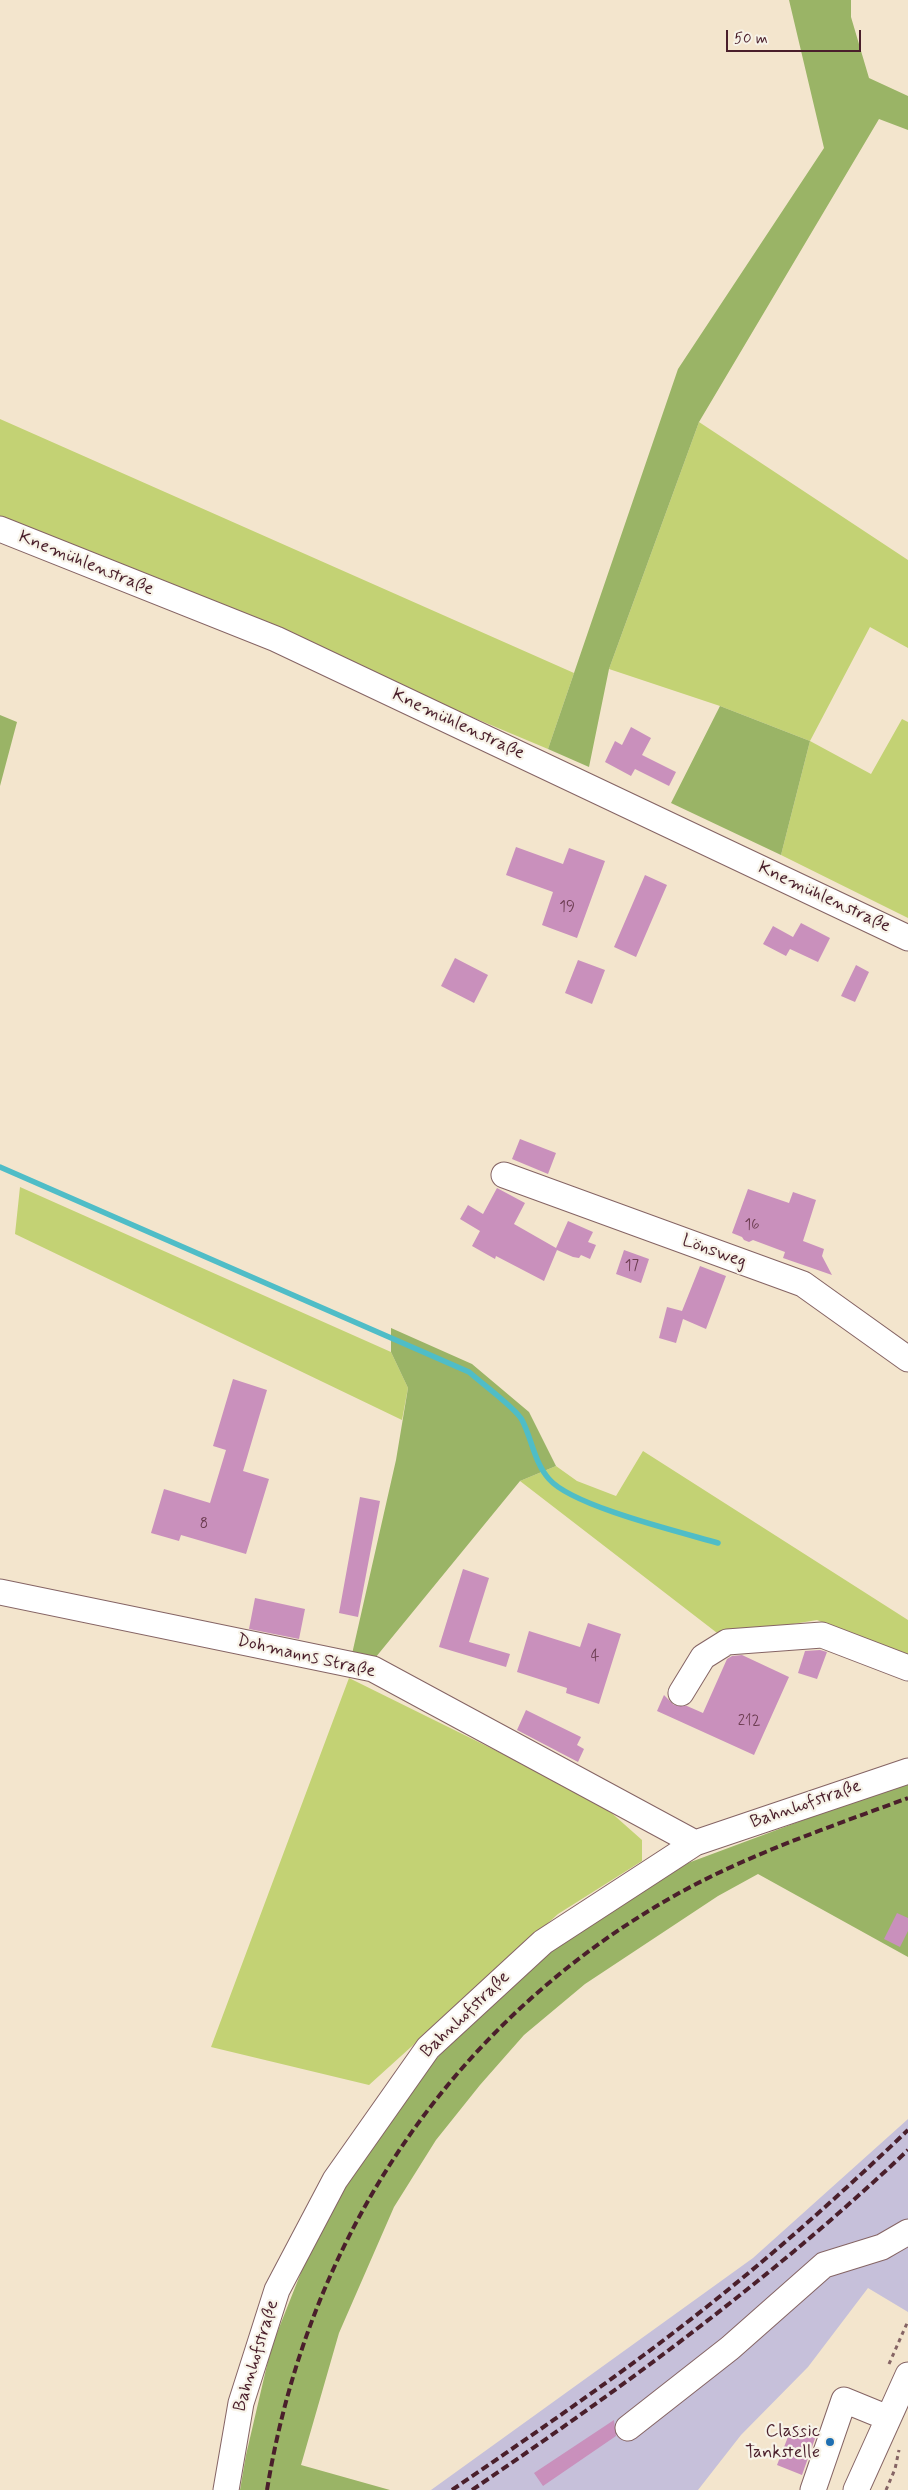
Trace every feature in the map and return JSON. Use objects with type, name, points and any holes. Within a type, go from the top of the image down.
[{"type":"street","name":"Knemühlenstraße","points":[[0,529],[276,639],[908,938]]},
{"type":"street","name":"Lönsweg","points":[[504,1175],[803,1284],[908,1359]]},
{"type":"street","name":"Dohmanns Straße","points":[[0,1592],[374,1669],[695,1843]]},
{"type":"street","points":[[681,1692],[703,1657],[727,1642],[822,1635],[908,1668]]},
{"type":"street","name":"Bahnhofstraße","points":[[226,2490],[241,2404],[277,2290],[335,2180],[428,2048],[543,1942],[695,1843],[908,1771]]},
{"type":"street","points":[[628,2428],[730,2348],[824,2265],[882,2247],[908,2232]]},
{"type":"street","points":[[856,2490],[908,2375]]},
{"type":"street","points":[[813,2490],[844,2400],[888,2418]]},
{"type":"shaded area","points":[[908,2119],[908,2312],[868,2288],[808,2367],[741,2435],[698,2490],[431,2490],[753,2258]]},
{"type":"green space","points":[[789,0],[851,0],[851,17],[869,78],[908,96],[908,130],[879,119],[699,422],[609,669],[589,767],[548,749],[678,369],[824,148]]},
{"type":"green space","points":[[0,419],[574,673],[548,749],[0,519]]},
{"type":"green space","points":[[699,422],[908,560],[908,648],[870,627],[810,741],[720,706],[609,669]]},
{"type":"green space","points":[[720,706],[810,741],[781,855],[671,803]]},
{"type":"green space","points":[[0,715],[17,722],[0,786]]},
{"type":"green space","points":[[902,719],[908,722],[908,918],[781,855],[810,741],[871,774]]},
{"type":"green space","points":[[20,1187],[391,1352],[408,1388],[402,1420],[15,1234]]},
{"type":"green space","points":[[391,1328],[472,1364],[529,1412],[556,1466],[520,1481],[371,1663],[352,1654],[396,1460],[408,1388],[391,1352]]},
{"type":"green space","points":[[643,1451],[908,1620],[908,1658],[817,1620],[721,1636],[520,1481],[556,1466],[577,1481],[616,1496]]},
{"type":"green space","points":[[349,1678],[598,1801],[642,1840],[642,1861],[558,1914],[369,2085],[211,2047]]},
{"type":"green space","points":[[908,1781],[908,1957],[758,1874],[718,1896],[585,1984],[524,2035],[480,2085],[436,2140],[394,2207],[339,2333],[301,2465],[390,2490],[240,2490],[246,2455],[271,2348],[304,2265],[342,2188],[388,2119],[436,2059],[492,2002],[553,1949],[688,1863]]},
{"type":"building","points":[[631,727],[651,738],[642,755],[676,772],[669,786],[635,769],[631,776],[605,762],[615,741],[622,745]]},
{"type":"building","points":[[516,847],[563,864],[569,848],[605,861],[577,938],[542,925],[553,892],[506,875]]},
{"type":"building","points":[[645,875],[667,885],[636,957],[614,947]]},
{"type":"building","points":[[801,923],[830,938],[818,962],[790,949],[786,956],[763,944],[773,926],[793,937]]},
{"type":"building","points":[[455,958],[488,975],[474,1003],[441,986]]},
{"type":"building","points":[[578,960],[605,970],[592,1004],[565,993]]},
{"type":"building","points":[[856,965],[869,972],[855,1002],[841,996]]},
{"type":"building","points":[[520,1139],[556,1153],[548,1174],[512,1159]]},
{"type":"building","points":[[497,1188],[525,1203],[514,1224],[556,1248],[568,1221],[593,1232],[588,1242],[596,1245],[590,1259],[581,1255],[579,1258],[573,1257],[557,1250],[544,1281],[496,1256],[495,1259],[472,1246],[480,1231],[460,1219],[468,1205],[483,1214]]},
{"type":"building","points":[[748,1189],[789,1203],[793,1192],[816,1200],[803,1241],[824,1249],[822,1256],[832,1275],[783,1258],[785,1252],[753,1240],[749,1242],[732,1233]]},
{"type":"building","points":[[624,1250],[649,1259],[641,1283],[616,1274]]},
{"type":"building","points":[[700,1266],[726,1276],[706,1329],[683,1319],[676,1343],[659,1338],[667,1307],[682,1311]]},
{"type":"building","points":[[233,1379],[267,1390],[243,1471],[269,1479],[246,1554],[181,1535],[179,1541],[151,1533],[164,1489],[210,1503],[226,1450],[213,1446]]},
{"type":"building","points":[[360,1497],[380,1501],[358,1617],[339,1613]]},
{"type":"building","points":[[463,1569],[489,1578],[469,1642],[510,1654],[506,1667],[439,1647]]},
{"type":"building","points":[[255,1598],[305,1609],[299,1639],[249,1629]]},
{"type":"building","points":[[588,1623],[621,1634],[599,1704],[566,1693],[567,1688],[517,1672],[529,1631],[580,1647]]},
{"type":"building","points":[[820,1650],[827,1652],[817,1679],[798,1673],[805,1651]]},
{"type":"building","points":[[742,1655],[789,1677],[754,1755],[657,1711],[664,1695],[674,1705],[687,1706],[703,1713],[727,1659],[732,1656]]},
{"type":"building","points":[[526,1710],[581,1737],[577,1745],[584,1749],[578,1762],[517,1730]]},
{"type":"building","points":[[897,1913],[908,1918],[908,1931],[900,1947],[884,1939]]},
{"type":"building","points":[[614,2420],[616,2436],[543,2486],[534,2473]]},
{"type":"building","points":[[793,2424],[817,2433],[802,2475],[777,2465]]},
{"type":"waterway","points":[[0,1167],[469,1372],[519,1415],[540,1465],[549,1479],[561,1489],[580,1499],[628,1517],[718,1543]]},
{"type":"railway","points":[[267,2490],[286,2400],[315,2314],[351,2232],[396,2155],[449,2083],[510,2018],[579,1959],[655,1907],[716,1874],[779,1846],[908,1798]]},
{"type":"railway","points":[[452,2490],[594,2392],[707,2307],[795,2233],[908,2130]]},
{"type":"railway","points":[[472,2490],[586,2411],[697,2329],[805,2242],[908,2150]]},
{"type":"place","name":"Classic Tankstelle","points":[[830,2442]]}]
